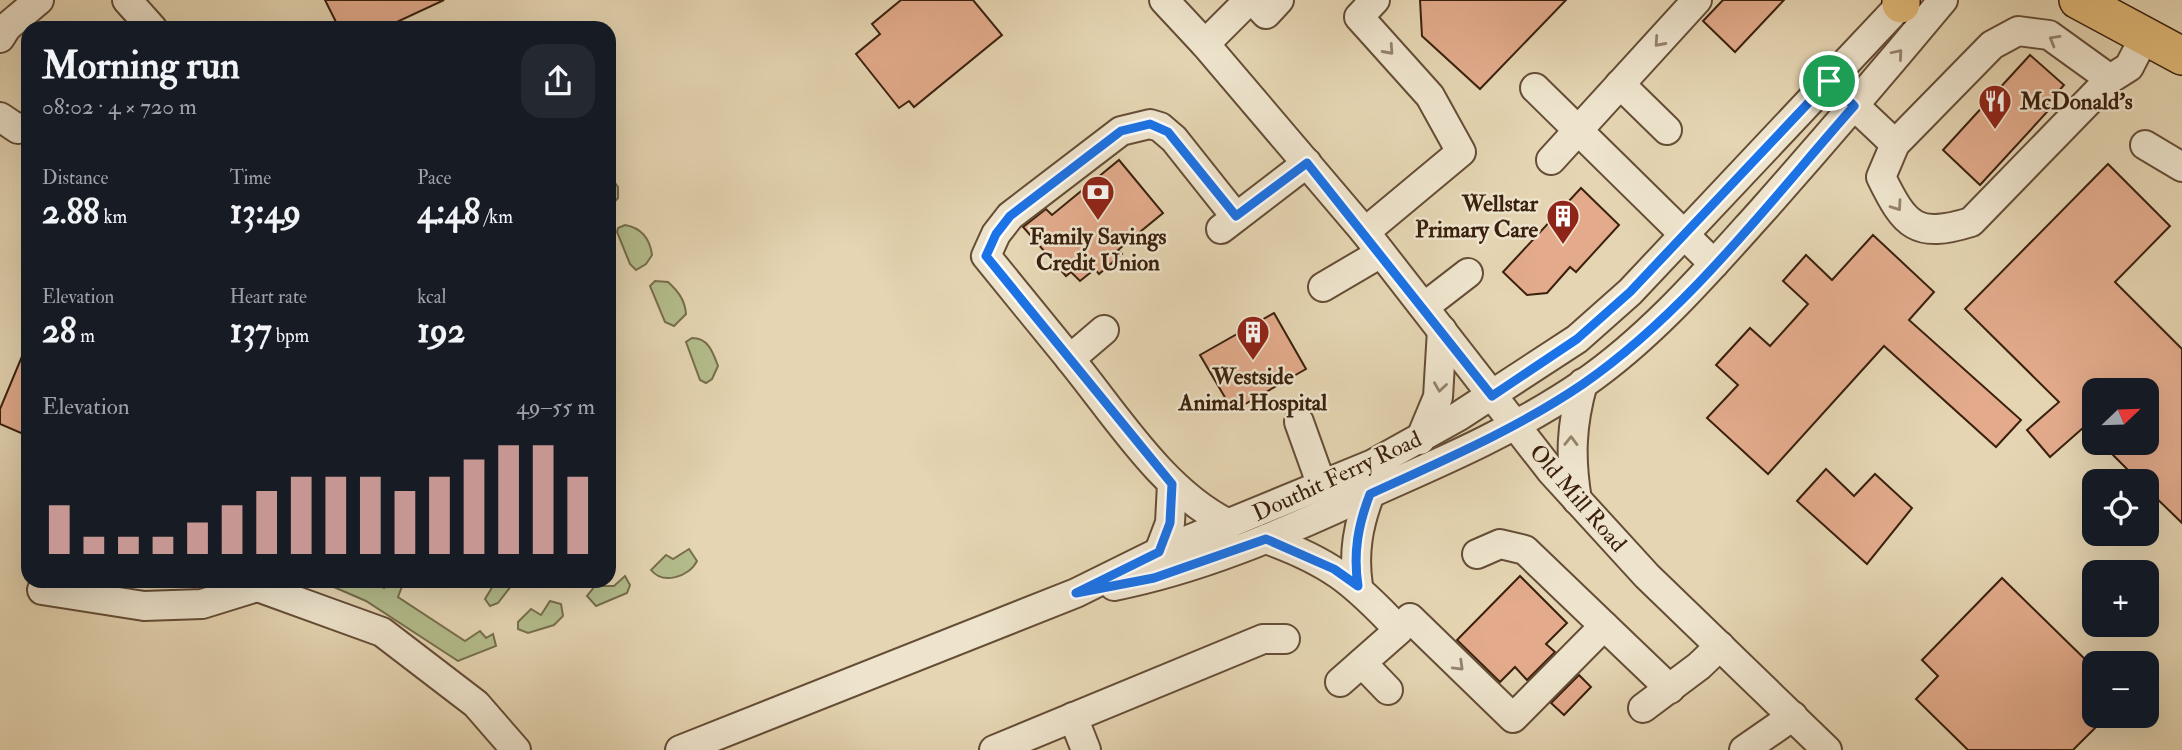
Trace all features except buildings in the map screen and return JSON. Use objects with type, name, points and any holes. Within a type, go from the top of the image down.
[{"type":"main road","points":[[2078,0],[2182,56]]},
{"type":"street","points":[[0,38],[7,27],[39,0]]},
{"type":"street","points":[[127,0],[146,21]]},
{"type":"street","name":"Old Mill Road","points":[[1164,0],[1205,44],[1373,242],[1492,396],[1577,500],[1647,576],[1827,750]]},
{"type":"street","points":[[1205,44],[1251,0],[1266,14],[1279,0]]},
{"type":"street","points":[[1323,287],[1373,242],[1461,152],[1430,96],[1359,18],[1375,0]]},
{"type":"street","points":[[1551,160],[1697,0]]},
{"type":"street","name":"Douthit Ferry Road","points":[[1076,593],[1154,578],[1266,539],[1370,494],[1515,424],[1583,383],[1640,338],[1714,264],[1854,106],[1943,0]]},
{"type":"street","name":"Douthit Ferry Road","points":[[680,750],[1076,593],[1159,552],[1322,486],[1420,440],[1492,396],[1595,324],[1684,235],[1902,2]]},
{"type":"street","points":[[2110,79],[2049,35],[2018,31],[1992,45],[1895,144],[1881,177],[1895,205],[1913,225],[1940,231],[1971,222],[2110,79],[2129,67],[2145,36]]},
{"type":"street","points":[[1829,81],[1895,144]]},
{"type":"street","points":[[1620,84],[1667,130]]},
{"type":"street","points":[[1535,88],[1714,264]]},
{"type":"street","points":[[0,117],[18,129],[21,128]]},
{"type":"street","points":[[1229,524],[1198,506],[1172,484],[986,256],[996,234],[1010,216],[1129,127],[1150,124],[1160,127],[1174,139],[1228,223],[1307,163]]},
{"type":"street","points":[[2145,145],[2182,167]]},
{"type":"street","points":[[1424,307],[1468,273]]},
{"type":"street","points":[[1070,359],[1104,330]]},
{"type":"street","points":[[1420,440],[1438,397],[1441,330]]},
{"type":"street","points":[[1577,500],[1571,466],[1572,428],[1583,383]]},
{"type":"street","points":[[1299,422],[1322,486]]},
{"type":"street","points":[[1159,552],[1170,523],[1172,484]]},
{"type":"street","points":[[1358,586],[1355,555],[1357,536],[1370,494]]},
{"type":"street","points":[[1266,539],[1334,569],[1410,618],[1513,718],[1604,626]]},
{"type":"street","points":[[1477,554],[1500,544],[1525,550],[1670,689]]},
{"type":"street","points":[[42,590],[144,606],[202,604],[240,588]]},
{"type":"street","points":[[260,588],[382,632],[476,704],[516,750]]},
{"type":"street","points":[[1340,682],[1410,618]]},
{"type":"street","points":[[993,750],[1263,639],[1285,639]]},
{"type":"street","points":[[1643,708],[1670,689],[1720,646]]},
{"type":"street","points":[[1362,663],[1388,690]]},
{"type":"street","points":[[1744,750],[1793,716]]},
{"type":"street","points":[[1073,717],[1086,750]]},
{"type":"green space","points":[[625,225],[640,232],[651,249],[652,255],[646,264],[636,270],[630,264],[617,232],[618,228]]},
{"type":"green space","points":[[655,281],[668,282],[683,300],[686,314],[674,326],[665,322],[650,286]]},
{"type":"green space","points":[[692,338],[706,343],[718,366],[712,379],[706,383],[700,380],[686,342]]},
{"type":"green space","points":[[689,549],[697,561],[682,575],[662,577],[651,570],[666,555],[673,559]]},
{"type":"green space","points":[[625,576],[630,585],[627,593],[596,606],[587,596],[593,588],[616,588],[616,584]]},
{"type":"green space","points":[[336,588],[401,588],[398,597],[465,641],[480,631],[486,638],[493,634],[496,646],[458,661],[366,601]]},
{"type":"green space","points":[[492,588],[510,588],[498,603],[490,606],[485,599]]},
{"type":"green space","points":[[550,601],[561,604],[563,616],[554,625],[528,633],[518,629],[518,622],[531,609],[541,615]]},
{"type":"place","name":"McDonald's","points":[[1995,131]]},
{"type":"place","name":"Family Savings Credit Union","points":[[1098,222]]},
{"type":"place","name":"Wellstar Primary Care","points":[[1563,246]]},
{"type":"place","name":"Westside Animal Hospital","points":[[1253,362]]},
{"type":"route","points":[[1829,81],[1854,106],[1714,264],[1640,338],[1583,383],[1552,403],[1467,449],[1370,494],[1357,536],[1355,555],[1358,586],[1309,556],[1266,539],[1154,578],[1076,593],[1159,552],[1170,523],[1172,484],[986,256],[996,234],[1010,216],[1121,131],[1139,124],[1150,124],[1168,132],[1236,216],[1307,163],[1365,232],[1492,396],[1577,339],[1630,292],[1829,81]]}]
